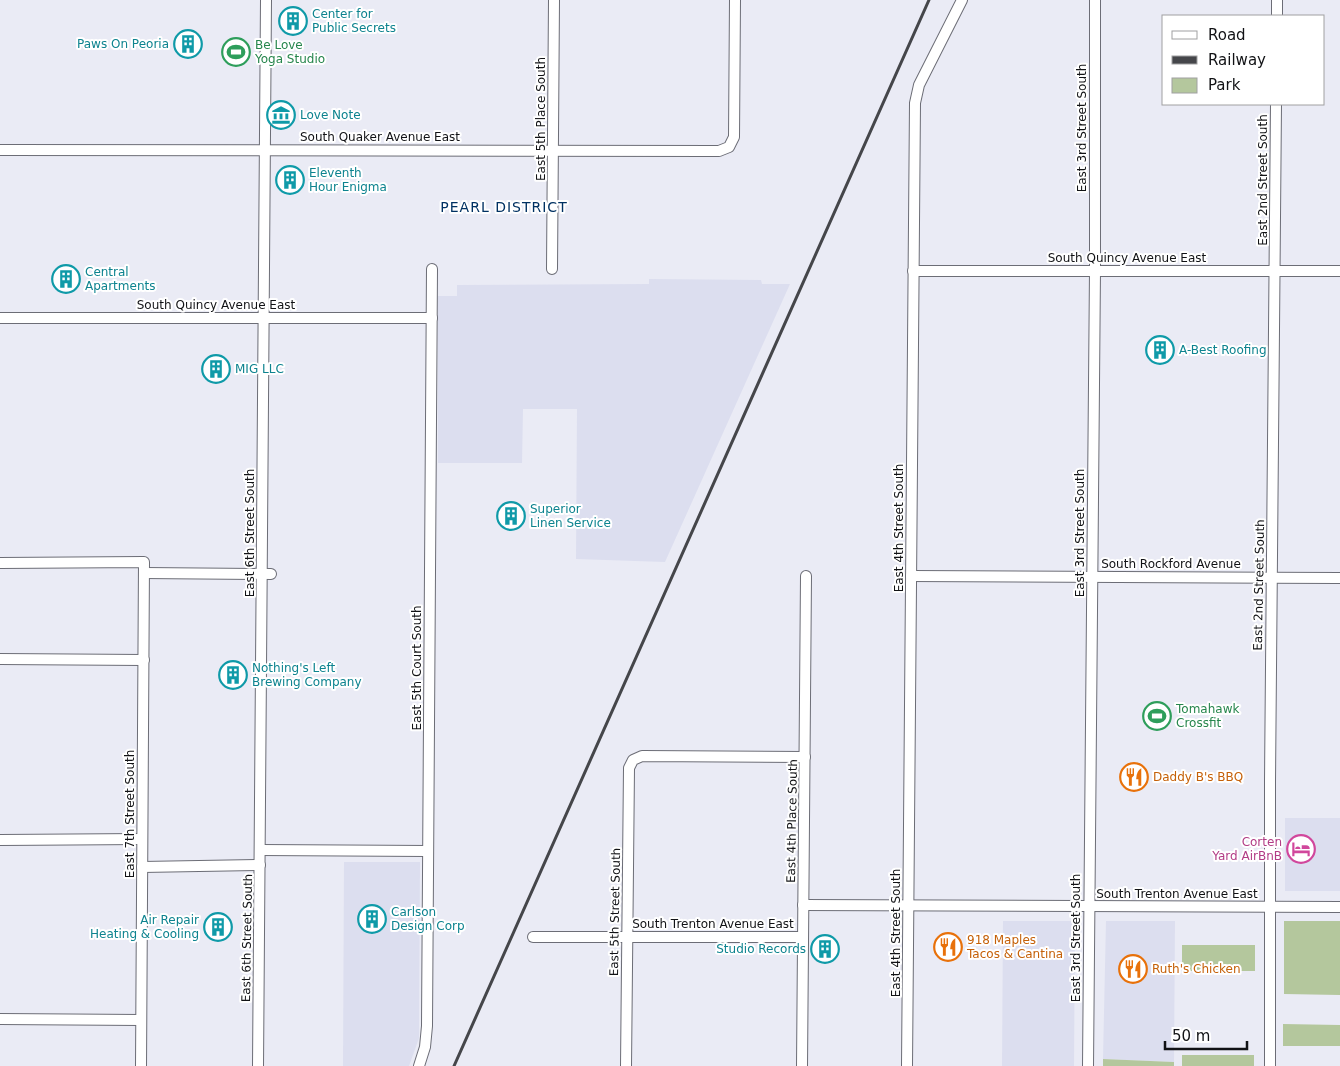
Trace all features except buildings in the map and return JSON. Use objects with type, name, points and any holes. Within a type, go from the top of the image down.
[{"type":"street","name":"East 6th Street South","points":[[258,1066],[260,850],[267,574],[263,318],[266,0]]},
{"type":"street","name":"East 5th Place South","points":[[552,269],[554,0]]},
{"type":"street","name":"South Quaker Avenue East","points":[[0,150],[554,149],[719,151],[729,147],[734,137],[735,0]]},
{"type":"street","name":"East 4th Street South","points":[[908,1066],[915,103],[919,85],[962,0]]},
{"type":"street","name":"East 3rd Street South","points":[[1088,1066],[1095,270],[1094,0]]},
{"type":"street","points":[[1277,0],[1277,15]]},
{"type":"street","name":"East 2nd Street South","points":[[1270,1066],[1271,577],[1276,105]]},
{"type":"street","name":"East 5th Court South","points":[[419,1066],[425,1047],[427,1026],[432,269]]},
{"type":"street","name":"South Quincy Avenue East","points":[[914,271],[1340,271]]},
{"type":"street","name":"South Quincy Avenue East","points":[[0,318],[432,318]]},
{"type":"street","name":"East 7th Street South","points":[[0,563],[144,562],[141,1066]]},
{"type":"street","points":[[144,573],[267,574]]},
{"type":"street","name":"East 4th Place South","points":[[802,1066],[806,576]]},
{"type":"street","name":"South Rockford Avenue","points":[[911,576],[1340,578]]},
{"type":"street","points":[[0,659],[144,660]]},
{"type":"street","name":"East 5th Street South","points":[[626,1066],[629,768],[633,760],[642,756],[805,757]]},
{"type":"street","points":[[0,840],[142,839]]},
{"type":"street","points":[[260,850],[428,851]]},
{"type":"street","points":[[142,867],[260,866]]},
{"type":"street","name":"South Trenton Avenue East","points":[[803,905],[1340,907]]},
{"type":"street","name":"South Trenton Avenue East","points":[[533,937],[803,937]]},
{"type":"street","points":[[0,1019],[141,1020]]},
{"type":"shaded area","points":[[649,279],[761,280],[762,284],[790,284],[665,562],[576,559],[577,409],[523,409],[522,463],[438,463],[438,296],[457,296],[457,285],[649,284]]},
{"type":"shaded area","points":[[1285,818],[1340,818],[1340,891],[1285,891]]},
{"type":"shaded area","points":[[344,862],[420,862],[419,1038],[409,1066],[343,1066]]},
{"type":"shaded area","points":[[1003,921],[1075,921],[1074,1066],[1002,1066]]},
{"type":"shaded area","points":[[1106,921],[1175,921],[1174,1062],[1103,1059]]},
{"type":"green space","points":[[1284,921],[1340,921],[1340,995],[1284,994]]},
{"type":"green space","points":[[1182,945],[1255,945],[1255,971],[1182,971]]},
{"type":"green space","points":[[1283,1024],[1340,1025],[1340,1046],[1283,1046]]},
{"type":"green space","points":[[1182,1055],[1254,1055],[1254,1066],[1182,1066]]},
{"type":"green space","points":[[1103,1059],[1174,1062],[1174,1066],[1103,1066]]},
{"type":"railway","points":[[454,1066],[929,0]]},
{"type":"place","name":"Center for Public Secrets","points":[[293,21]]},
{"type":"place","name":"Paws On Peoria","points":[[188,44]]},
{"type":"place","name":"Be Love Yoga Studio","points":[[236,52]]},
{"type":"place","name":"Love Note","points":[[281,115]]},
{"type":"place","name":"Eleventh Hour Enigma","points":[[290,180]]},
{"type":"place","name":"Central Apartments","points":[[66,279]]},
{"type":"place","name":"A-Best Roofing","points":[[1160,350]]},
{"type":"place","name":"MIG LLC","points":[[216,369]]},
{"type":"place","name":"Superior Linen Service","points":[[511,516]]},
{"type":"place","name":"Nothing's Left Brewing Company","points":[[233,675]]},
{"type":"place","name":"Tomahawk Crossfit","points":[[1157,716]]},
{"type":"place","name":"Daddy B's BBQ","points":[[1134,777]]},
{"type":"place","name":"Corten Yard AirBnB","points":[[1301,849]]},
{"type":"place","name":"Carlson Design Corp","points":[[372,919]]},
{"type":"place","name":"Air Repair Heating & Cooling","points":[[218,927]]},
{"type":"place","name":"918 Maples Tacos & Cantina","points":[[948,947]]},
{"type":"place","name":"Studio Records","points":[[825,949]]},
{"type":"place","name":"Ruth's Chicken","points":[[1133,969]]},
{"type":"district","name":"PEARL DISTRICT","points":[[504,207]]}]
